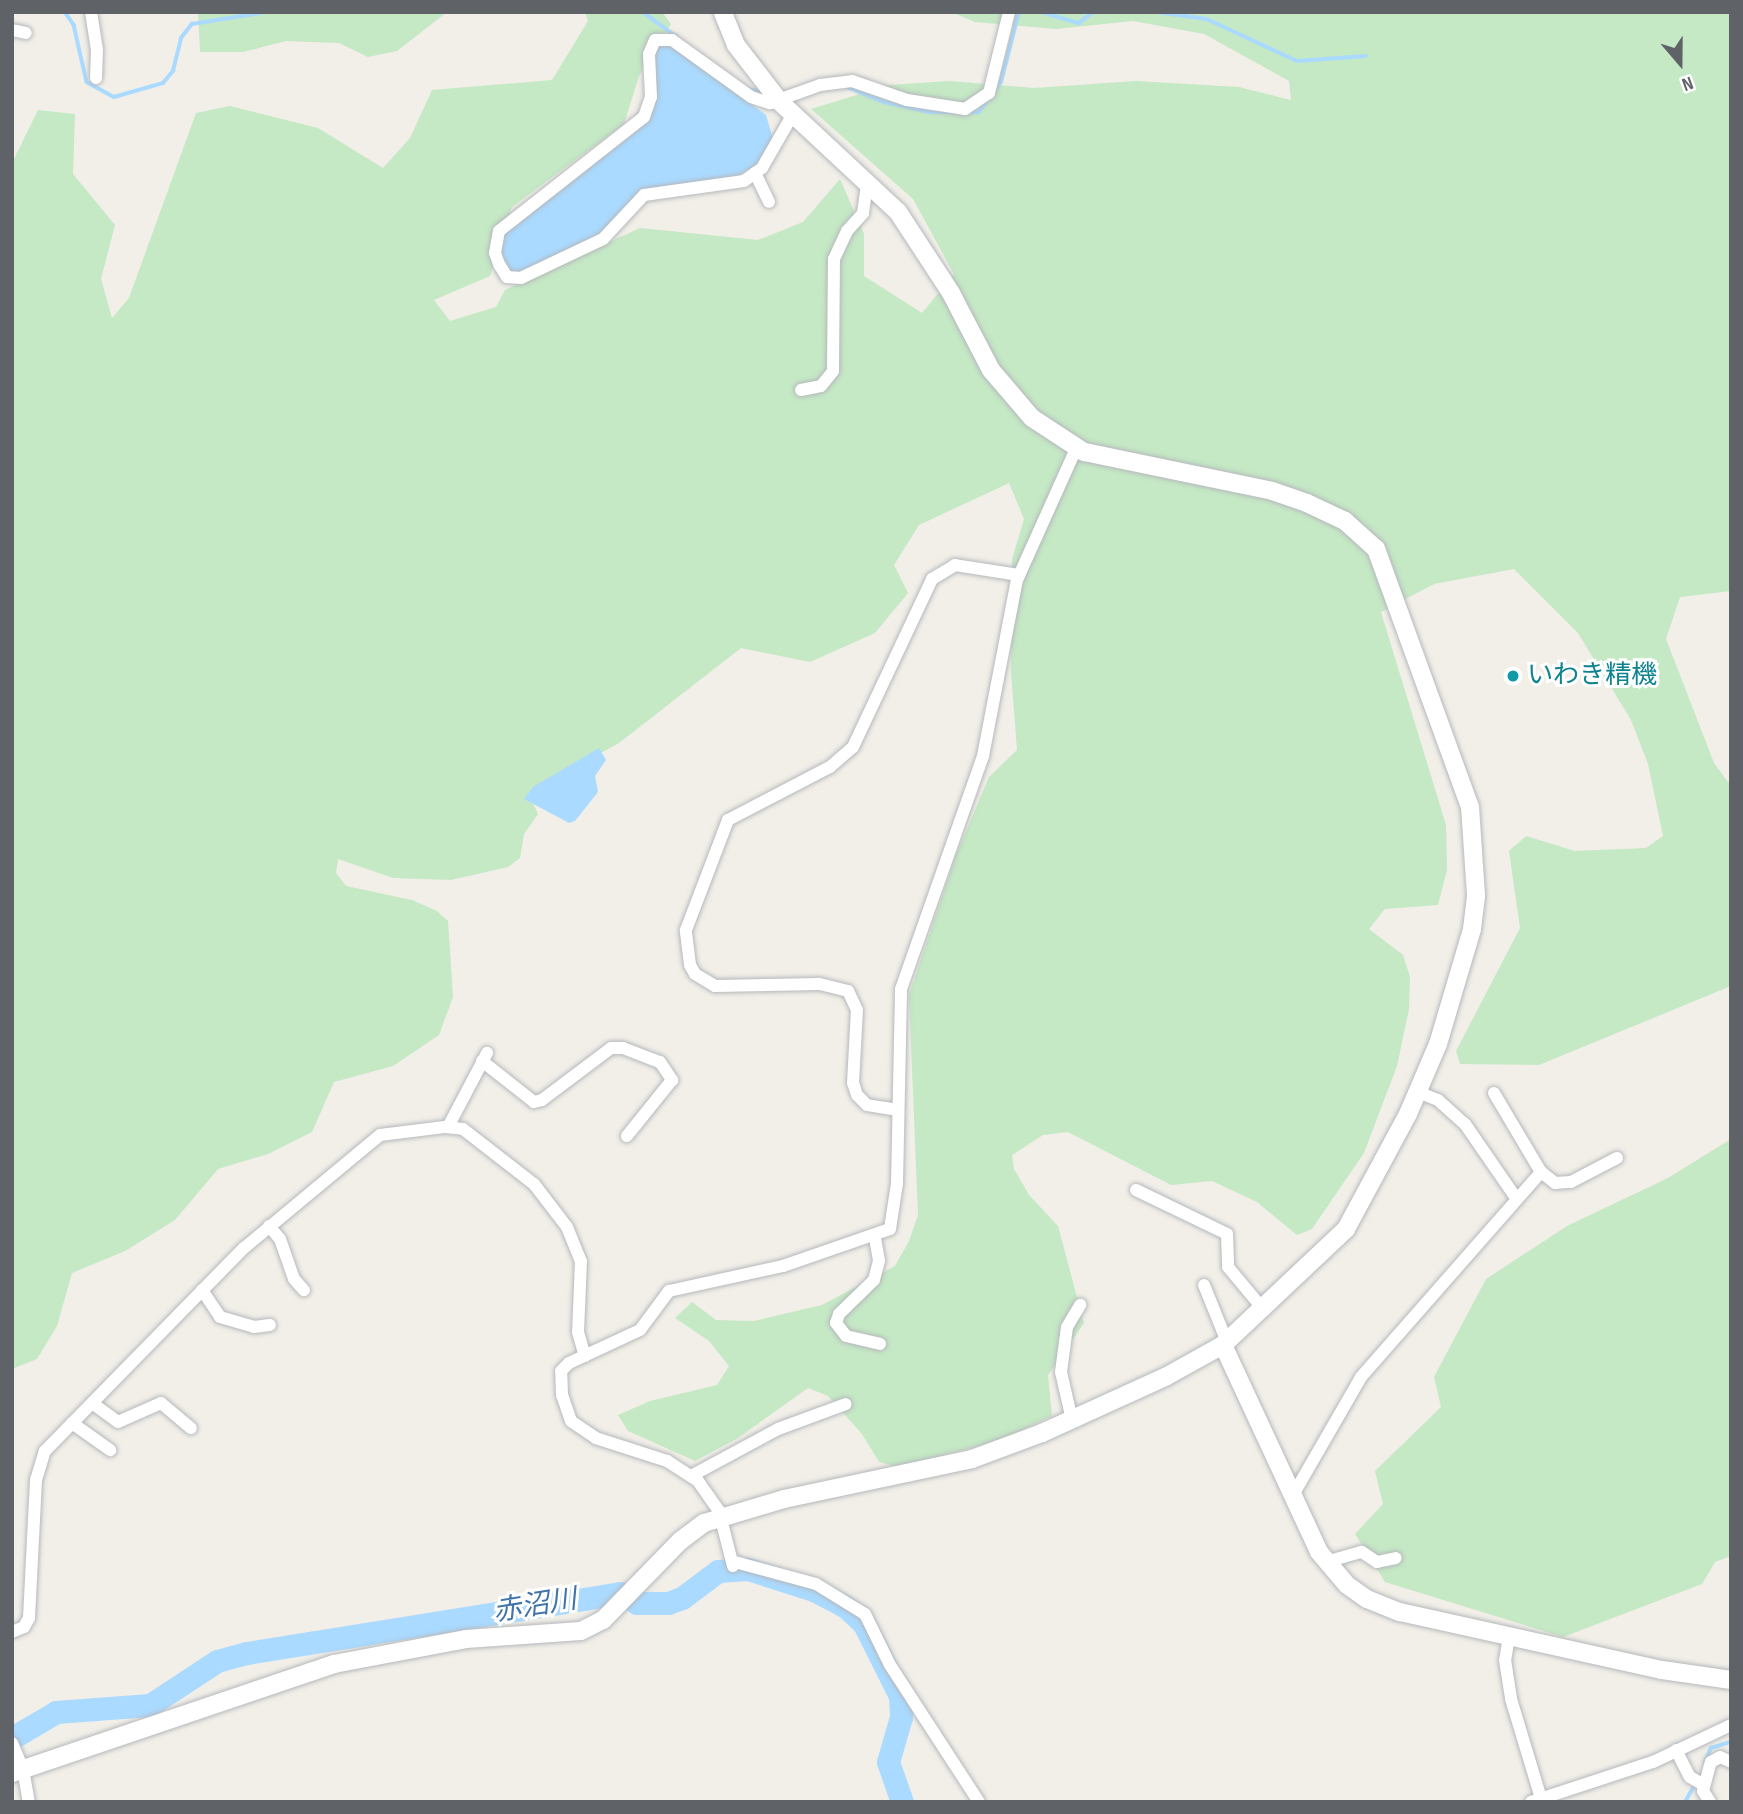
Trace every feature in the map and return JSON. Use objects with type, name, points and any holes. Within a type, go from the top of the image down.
[{"type":"street","points":[[91,12],[97,50],[96,78]]},
{"type":"street","points":[[18,1771],[334,1664],[466,1639],[581,1631],[615,1610],[691,1531],[718,1518],[972,1459],[1072,1420],[1225,1343],[1263,1309],[1346,1229],[1418,1092],[1465,965],[1476,895],[1475,849],[1462,776],[1376,550],[1345,521],[1273,491],[1076,449],[1032,418],[1006,390],[919,242],[898,212],[787,108],[736,45],[723,12]]},
{"type":"street","points":[[787,108],[751,97],[672,40],[655,40],[650,46],[651,97],[644,117],[499,231],[495,253],[507,277],[520,278],[603,239],[644,195],[730,186],[755,173],[787,108],[794,92],[852,81],[907,100],[956,108],[975,105],[989,93],[993,83],[1009,12]]},
{"type":"street","points":[[12,30],[26,33]]},
{"type":"street","points":[[755,173],[769,202]]},
{"type":"street","points":[[801,390],[821,386],[833,371],[834,259],[847,231],[863,213],[867,185]]},
{"type":"street","points":[[979,1802],[890,1665],[865,1614],[816,1584],[734,1564],[718,1518],[719,1511],[709,1493],[691,1476],[667,1461],[596,1438],[571,1421],[562,1395],[561,1371],[585,1356],[640,1330],[669,1291],[783,1266],[874,1238],[890,1229],[895,1217],[901,989],[983,756],[1005,624],[1019,575],[1076,449]]},
{"type":"street","points":[[898,1110],[874,1107],[857,1095],[853,1074],[857,1010],[848,991],[819,984],[715,986],[695,974],[690,965],[686,930],[728,820],[830,767],[853,747],[932,579],[955,565],[1019,575]]},
{"type":"street","points":[[447,1127],[485,1057],[534,1102],[542,1100],[611,1048],[623,1048],[660,1062],[672,1080],[627,1136]]},
{"type":"street","points":[[1418,1092],[1438,1100],[1465,1124],[1516,1198]]},
{"type":"street","points":[[1494,1093],[1541,1172],[1563,1185],[1617,1158]]},
{"type":"street","points":[[12,1632],[24,1628],[29,1618],[29,1560],[39,1465],[45,1451],[202,1290],[269,1226],[380,1135],[447,1127],[463,1129],[513,1164],[567,1227],[583,1271],[578,1332],[585,1356]]},
{"type":"street","points":[[1293,1495],[1361,1377],[1541,1172]]},
{"type":"street","points":[[1136,1190],[1227,1234],[1228,1267],[1263,1309]]},
{"type":"street","points":[[269,1226],[280,1240],[294,1279],[304,1290]]},
{"type":"street","points":[[874,1238],[879,1261],[874,1280],[839,1314],[836,1323],[846,1336],[880,1345]]},
{"type":"street","points":[[1203,1285],[1225,1343],[1293,1495],[1326,1562],[1347,1584],[1384,1606],[1662,1670],[1731,1680]]},
{"type":"street","points":[[202,1290],[220,1317],[254,1326],[270,1325]]},
{"type":"street","points":[[1072,1420],[1061,1372],[1067,1327],[1080,1305]]},
{"type":"street","points":[[92,1403],[118,1422],[161,1403],[191,1428]]},
{"type":"street","points":[[691,1476],[778,1429],[846,1404]]},
{"type":"street","points":[[72,1423],[110,1450]]},
{"type":"street","points":[[1326,1562],[1362,1552],[1377,1562],[1396,1558]]},
{"type":"street","points":[[1508,1636],[1509,1691],[1538,1801],[1676,1750],[1731,1725]]},
{"type":"street","points":[[12,1743],[29,1802]]},
{"type":"street","points":[[1676,1750],[1690,1777],[1704,1785]]},
{"type":"street","points":[[1710,1802],[1704,1785],[1714,1759],[1731,1762]]},
{"type":"green space","points":[[198,12],[447,12],[397,51],[368,57],[339,43],[286,41],[243,52],[200,52]]},
{"type":"green space","points":[[585,12],[662,12],[671,24],[639,76],[624,124],[512,207],[490,276],[434,300],[450,321],[496,307],[505,290],[640,228],[758,240],[803,222],[840,179],[864,234],[864,276],[922,313],[954,274],[913,199],[811,109],[889,85],[950,81],[1034,88],[1136,81],[1239,87],[1291,100],[1289,81],[1204,34],[1133,21],[1056,29],[975,22],[951,12],[1731,12],[1731,591],[1680,597],[1666,639],[1714,763],[1731,786],[1731,986],[1539,1065],[1460,1064],[1456,1051],[1520,928],[1509,851],[1526,836],[1575,851],[1646,848],[1663,836],[1648,764],[1631,720],[1578,633],[1514,569],[1434,584],[1381,612],[1446,825],[1447,870],[1438,905],[1385,909],[1369,929],[1403,955],[1410,977],[1409,1009],[1397,1066],[1364,1153],[1312,1229],[1297,1235],[1257,1202],[1212,1181],[1171,1185],[1068,1132],[1043,1135],[1012,1155],[1014,1169],[1029,1195],[1058,1226],[1084,1323],[1048,1375],[1052,1416],[998,1441],[898,1467],[879,1462],[862,1434],[828,1396],[808,1388],[738,1438],[695,1461],[628,1431],[618,1415],[650,1401],[717,1385],[729,1366],[709,1341],[675,1318],[692,1302],[716,1320],[754,1321],[822,1305],[895,1266],[909,1241],[918,1215],[909,995],[956,855],[989,777],[1017,750],[1011,673],[1012,559],[1024,519],[1009,483],[919,525],[894,565],[908,593],[875,633],[810,662],[741,648],[619,743],[528,793],[538,814],[524,834],[520,858],[508,867],[451,880],[393,878],[338,859],[336,873],[346,886],[412,900],[437,911],[448,921],[453,997],[439,1035],[393,1066],[334,1082],[312,1132],[268,1154],[218,1169],[175,1220],[125,1251],[72,1273],[57,1326],[37,1359],[12,1369],[12,163],[38,110],[75,114],[73,174],[115,225],[101,279],[112,318],[129,298],[196,113],[230,106],[318,128],[383,168],[410,138],[432,90],[552,80],[588,21]]},
{"type":"green space","points":[[1731,1139],[1731,1556],[1715,1562],[1702,1584],[1563,1637],[1385,1582],[1355,1534],[1383,1504],[1375,1471],[1441,1407],[1434,1377],[1486,1279],[1567,1226],[1668,1178]]},
{"type":"water","points":[[658,44],[670,44],[766,115],[773,139],[758,164],[729,181],[642,190],[600,236],[519,274],[510,273],[499,252],[503,233],[640,127]]},
{"type":"water","points":[[599,748],[606,760],[595,776],[598,792],[575,821],[569,823],[524,799],[533,787]]},
{"type":"waterway","points":[[65,12],[74,25],[87,82],[114,97],[163,83],[173,71],[181,38],[192,24],[267,12]]},
{"type":"waterway","points":[[643,12],[677,37]]},
{"type":"waterway","points":[[847,87],[884,102],[929,112],[979,112],[1001,82],[1019,12]]},
{"type":"waterway","points":[[1042,12],[1079,23],[1093,12]]},
{"type":"waterway","points":[[1157,12],[1207,19],[1297,61],[1366,56]]},
{"type":"waterway","points":[[748,89],[765,92]]},
{"type":"waterway","name":"赤沼川","points":[[12,1738],[56,1712],[150,1705],[217,1661],[247,1653],[620,1593],[637,1603],[668,1603],[682,1598],[718,1571],[748,1569],[814,1590],[846,1607],[864,1624],[900,1696],[901,1717],[888,1762],[902,1802]]},
{"type":"waterway","points":[[1705,1762],[1711,1748],[1731,1742]]},
{"type":"waterway","points":[[1685,1802],[1695,1785]]},
{"type":"place","name":"いわき精機","points":[[1513,676]]}]
